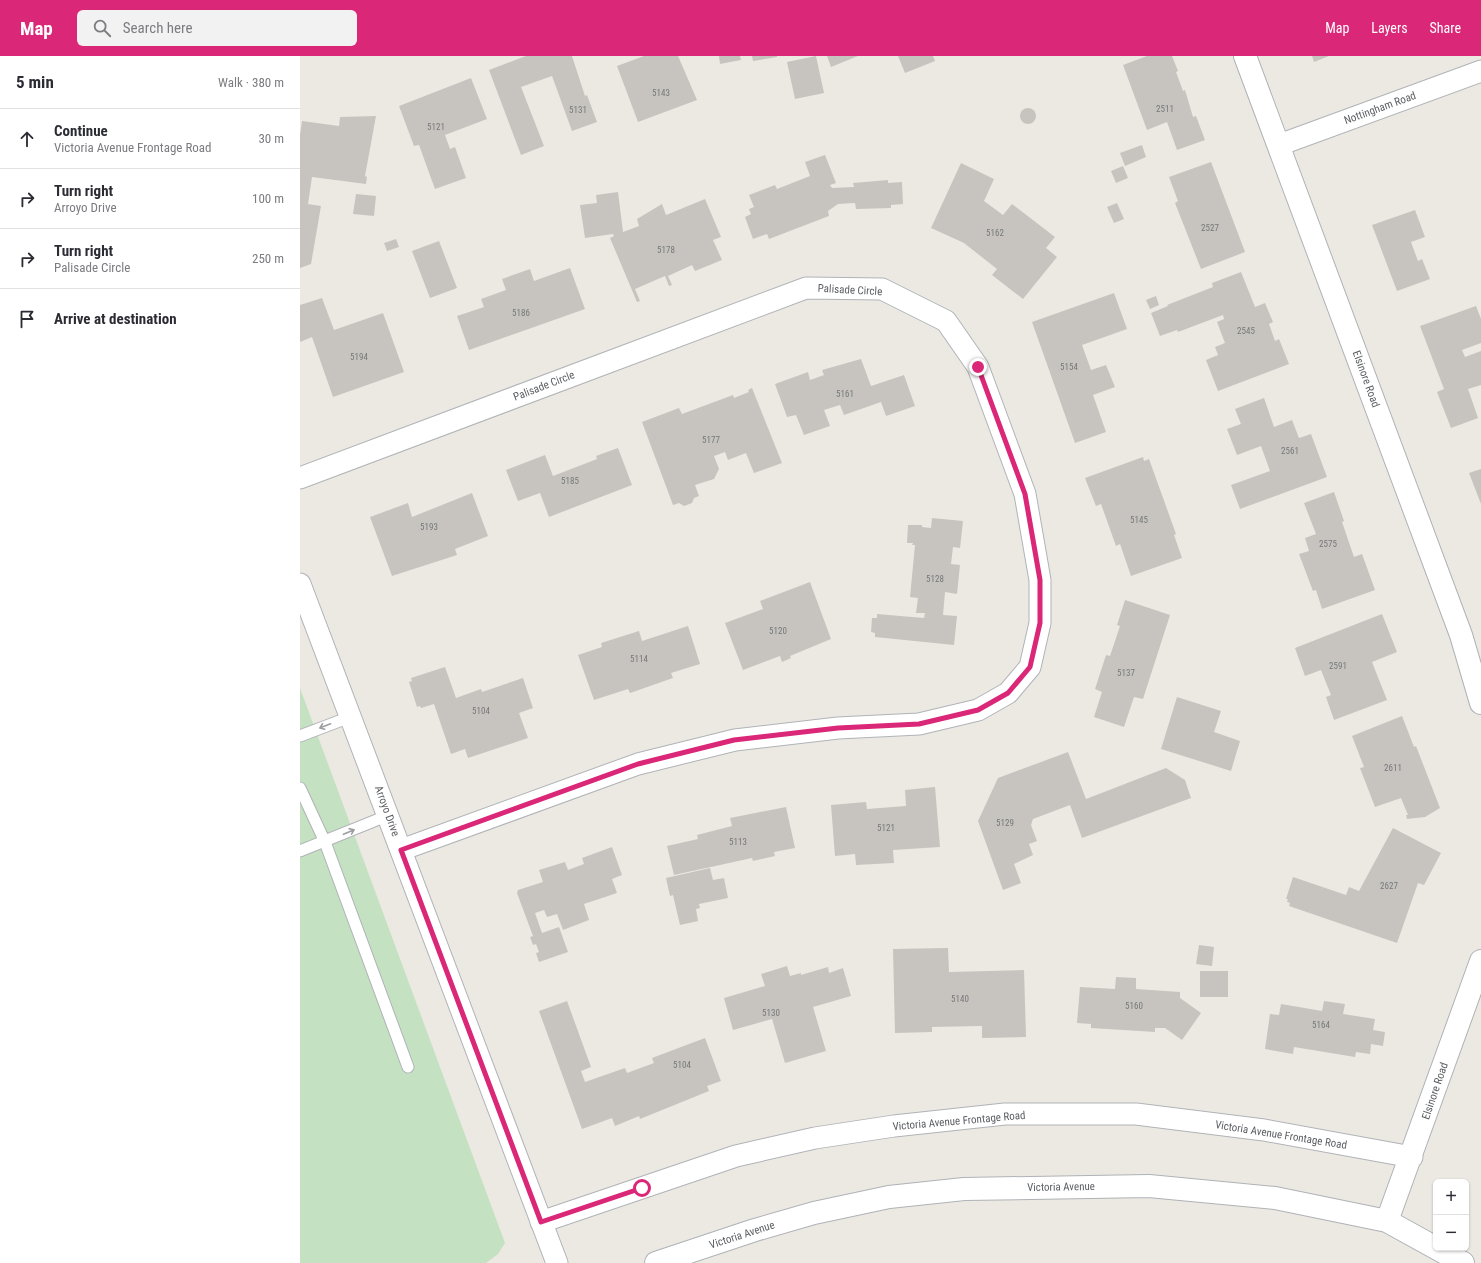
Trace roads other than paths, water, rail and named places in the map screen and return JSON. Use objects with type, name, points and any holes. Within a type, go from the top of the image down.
[{"type":"street","name":"Elsinore Road","points":[[1245,56],[1280,145],[1461,635],[1481,703]]},
{"type":"street","name":"Nottingham Road","points":[[1280,145],[1481,71]]},
{"type":"street","name":"Palisade Circle","points":[[300,478],[806,288],[882,289],[946,321],[978,367],[1025,494],[1040,580],[1040,623],[1030,667],[1008,693],[978,710],[919,724],[838,728],[734,740],[638,764],[401,850]]},
{"type":"street","name":"Arroyo Drive","points":[[300,584],[389,815],[557,1263]]},
{"type":"street","name":"Elsinore Road","points":[[1387,1221],[1412,1156],[1481,961]]},
{"type":"street","name":"Victoria Avenue Frontage Road","points":[[541,1222],[736,1156],[815,1138],[878,1128],[1005,1114],[1136,1114],[1264,1130],[1412,1156]]},
{"type":"street","name":"Victoria Avenue","points":[[656,1263],[755,1230],[814,1213],[889,1197],[964,1189],[1149,1186],[1276,1198],[1387,1221],[1463,1263]]},
{"type":"lane","points":[[300,736],[350,717]]},
{"type":"lane","points":[[300,788],[325,842],[408,1067]]},
{"type":"lane","points":[[300,851],[389,815]]}]
